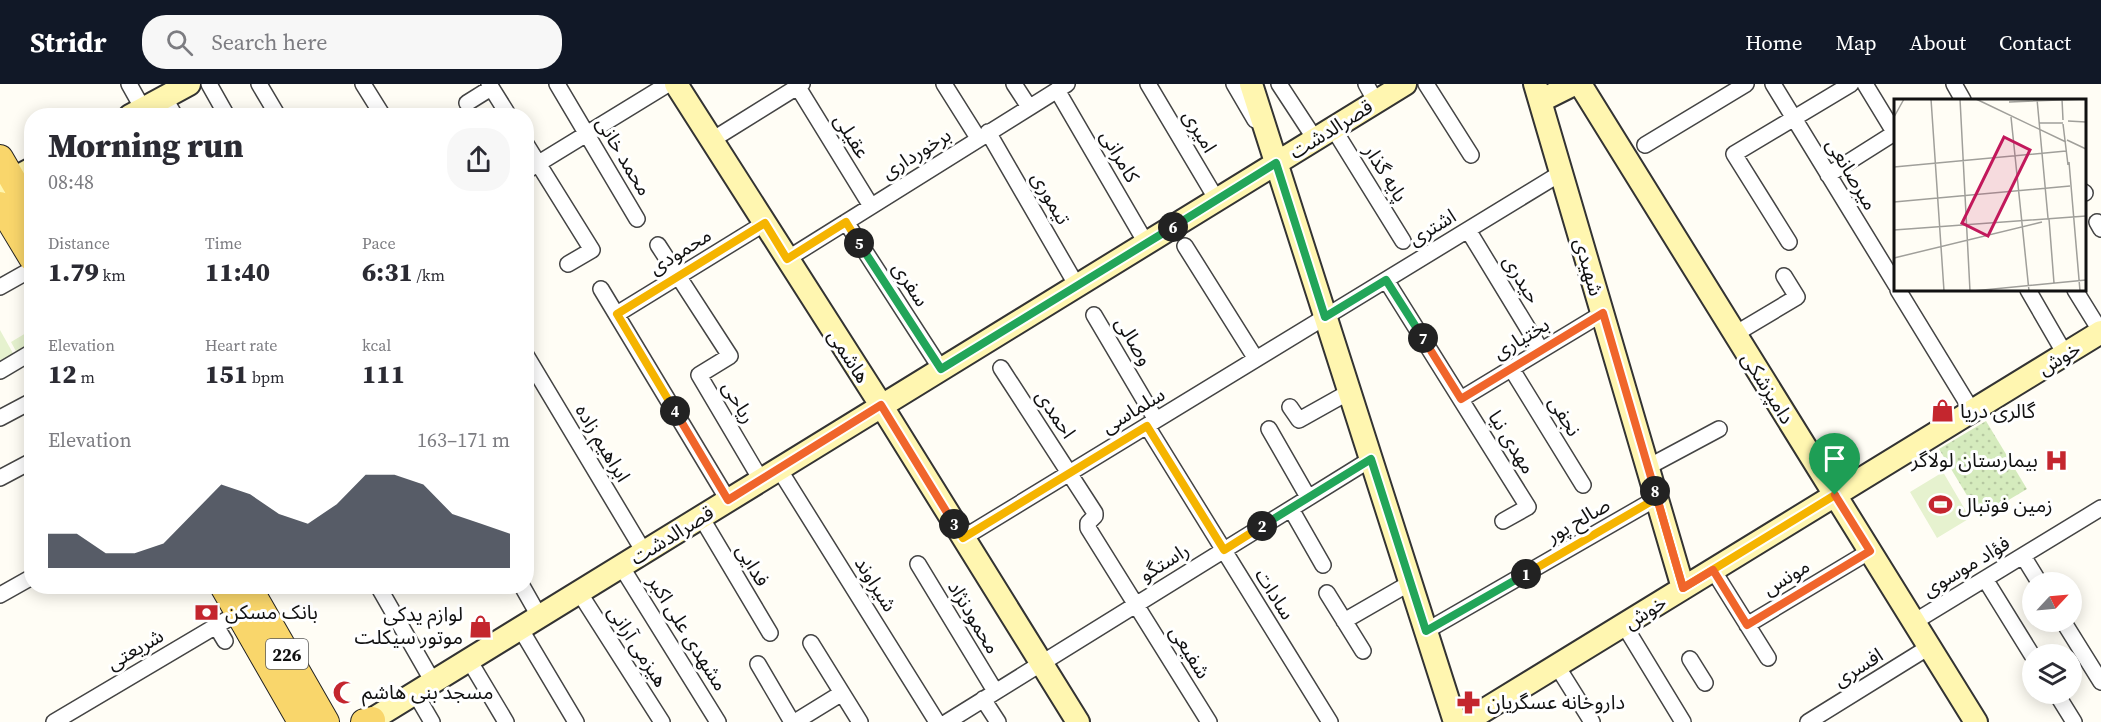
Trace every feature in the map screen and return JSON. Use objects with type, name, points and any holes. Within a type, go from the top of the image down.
[{"type":"main road","points":[[11,173],[24,198]]},
{"type":"main road","points":[[0,205],[24,245]]},
{"type":"main road","name":"226","points":[[227,594],[238,613],[322,719]]},
{"type":"main road","name":"226","points":[[252,594],[322,719]]},
{"type":"street","points":[[129,84],[136,108]]},
{"type":"street","points":[[170,106],[189,84]]},
{"type":"street","points":[[209,84],[222,108]]},
{"type":"street","points":[[259,84],[273,108]]},
{"type":"street","points":[[363,84],[377,108]]},
{"type":"street","name":"محمد خانی","points":[[557,84],[637,219]]},
{"type":"street","points":[[534,166],[668,84]]},
{"type":"street","name":"هاشمی","points":[[675,84],[881,405],[1077,722]]},
{"type":"street","name":"تیموری","points":[[944,84],[983,135],[1077,286]]},
{"type":"street","points":[[1014,84],[1029,107]]},
{"type":"street","name":"امیری","points":[[1148,84],[1217,200]]},
{"type":"street","points":[[1234,84],[1273,154]]},
{"type":"street","points":[[1251,84],[1455,722]]},
{"type":"street","name":"پایه گذار","points":[[1279,84],[1324,134],[1403,241]]},
{"type":"street","name":"قصرالدشت","points":[[368,721],[1217,200],[1273,154],[1324,134],[1371,93],[1405,84]]},
{"type":"street","points":[[1426,84],[1471,155]]},
{"type":"street","points":[[1538,93],[1574,84]]},
{"type":"street","name":"دامپزشکی","points":[[1580,84],[1976,722]]},
{"type":"street","points":[[1645,145],[1746,84]]},
{"type":"street","name":"میرصانعی","points":[[1773,84],[1894,282]]},
{"type":"street","points":[[1789,242],[1734,154],[1851,84]]},
{"type":"street","points":[[1865,84],[1894,131]]},
{"type":"street","points":[[712,140],[798,85]]},
{"type":"street","name":"عقیلی","points":[[798,85],[871,206]]},
{"type":"street","points":[[467,103],[490,86],[504,108]]},
{"type":"street","name":"برخورداری","points":[[787,259],[1062,87]]},
{"type":"street","name":"کامرانی","points":[[1062,87],[1146,243]]},
{"type":"street","name":"شهیدی","points":[[1538,93],[1683,588]]},
{"type":"street","points":[[1828,175],[1894,134]]},
{"type":"street","points":[[534,168],[592,250],[568,264]]},
{"type":"street","name":"اشتری","points":[[1325,317],[1562,173]]},
{"type":"street","name":"سفری","points":[[846,222],[941,369]]},
{"type":"street","name":"محمودی","points":[[617,314],[765,223]]},
{"type":"street","name":"حیدری","points":[[1468,230],[1541,350]]},
{"type":"street","points":[[658,245],[678,277]]},
{"type":"street","points":[[1185,246],[1256,359]]},
{"type":"street","points":[[0,287],[24,274]]},
{"type":"street","points":[[1735,334],[1797,297],[1784,276]]},
{"type":"street","name":"ریاحی","points":[[678,277],[730,356],[699,375],[770,475]]},
{"type":"street","name":"مهدی نیا","points":[[1386,280],[1528,507],[1503,521]]},
{"type":"street","points":[[602,289],[728,500]]},
{"type":"street","points":[[1899,291],[1972,411]]},
{"type":"street","points":[[2029,291],[2065,354]]},
{"type":"street","points":[[2076,291],[2101,332]]},
{"type":"street","name":"بختیاری","points":[[1461,399],[1603,313]]},
{"type":"street","name":"وصالی","points":[[1094,315],[1152,423]]},
{"type":"street","name":"سلماسی","points":[[963,538],[1325,317]]},
{"type":"street","name":"خوش","points":[[1465,722],[2101,332]]},
{"type":"street","points":[[0,371],[24,357]]},
{"type":"street","name":"ابراهیم زاده","points":[[534,368],[644,552]]},
{"type":"street","name":"احمدی","points":[[1001,368],[1095,513],[1088,523],[1088,528],[1136,604]]},
{"type":"street","name":"نجفی","points":[[1511,368],[1583,485]]},
{"type":"street","points":[[1290,407],[1299,420],[1349,392]]},
{"type":"street","points":[[0,418],[24,405]]},
{"type":"street","name":"سادات","points":[[1152,423],[1224,550],[1330,722]]},
{"type":"street","points":[[1269,429],[1308,498]]},
{"type":"street","points":[[1648,467],[1719,429]]},
{"type":"street","name":"راستگو","points":[[947,722],[1371,459]]},
{"type":"street","points":[[0,478],[24,465]]},
{"type":"street","name":"شیراوند","points":[[770,475],[937,722]]},
{"type":"street","name":"صالح پور","points":[[1426,631],[1657,498]]},
{"type":"street","points":[[1291,508],[1323,565]]},
{"type":"street","name":"فؤاد موسوی","points":[[1914,622],[2023,556],[2099,515]]},
{"type":"street","name":"فدایی","points":[[701,517],[770,633]]},
{"type":"street","name":"مونس","points":[[1747,625],[1870,551]]},
{"type":"street","points":[[2023,556],[2033,572]]},
{"type":"street","name":"محمودنژاد","points":[[918,564],[989,695],[998,722]]},
{"type":"street","name":"مشهدی علی اکبر","points":[[621,566],[718,722]]},
{"type":"street","points":[[1713,570],[1768,658]]},
{"type":"street","points":[[1985,579],[2025,644]]},
{"type":"street","points":[[0,595],[24,582]]},
{"type":"street","points":[[1344,621],[1410,583]]},
{"type":"street","name":"هیزمی آرانی","points":[[579,592],[662,722]]},
{"type":"street","points":[[1327,593],[1363,651]]},
{"type":"street","points":[[382,594],[424,687],[432,722]]},
{"type":"street","points":[[527,594],[539,616]]},
{"type":"street","name":"شفیعی","points":[[1136,604],[1209,722]]},
{"type":"street","name":"شریعتی","points":[[54,722],[238,613]]},
{"type":"street","points":[[1624,625],[1683,722]]},
{"type":"street","points":[[216,626],[225,641]]},
{"type":"street","points":[[520,628],[576,722]]},
{"type":"street","points":[[2070,632],[2101,682]]},
{"type":"street","points":[[811,643],[860,722]]},
{"type":"street","name":"افسری","points":[[1808,722],[1929,647]]},
{"type":"street","points":[[1690,659],[1705,683]]},
{"type":"street","points":[[469,660],[506,722]]},
{"type":"street","points":[[758,664],[794,722],[842,693]]},
{"type":"street","points":[[1557,666],[1592,722]]},
{"type":"street","points":[[2063,704],[2074,722]]},
{"type":"green space","points":[[0,330],[14,355],[0,363]]},
{"type":"green space","points":[[24,334],[24,350],[17,353],[11,342]]},
{"type":"green space","points":[[1986,421],[2027,489],[1980,517],[1939,449]]},
{"type":"green space","name":"زمین فوتبال","points":[[1943,472],[1970,518],[1937,538],[1910,492]]},
{"type":"place","name":"گالری دریا","points":[[1942,411]]},
{"type":"place","name":"بیمارستان لولاگر","points":[[2056,460]]},
{"type":"place","name":"زمین فوتبال","points":[[1940,505]]},
{"type":"place","name":"بانک مسکن","points":[[207,612]]},
{"type":"place","name":"لوازم یدکی موتور سیکلت","points":[[481,626]]},
{"type":"place","name":"مسجد بنی هاشم","points":[[344,692]]},
{"type":"place","name":"داروخانه عسگریان","points":[[1469,702]]},
{"type":"route","points":[[1835,495],[1683,588],[1657,498],[1426,631],[1371,459],[1224,550],[1147,426],[963,538],[881,405],[728,500],[617,314],[765,223],[787,259],[846,222],[941,369],[1276,163],[1325,317],[1386,280],[1461,399],[1603,313],[1683,588],[1713,570],[1747,625],[1870,551],[1835,495]]}]
